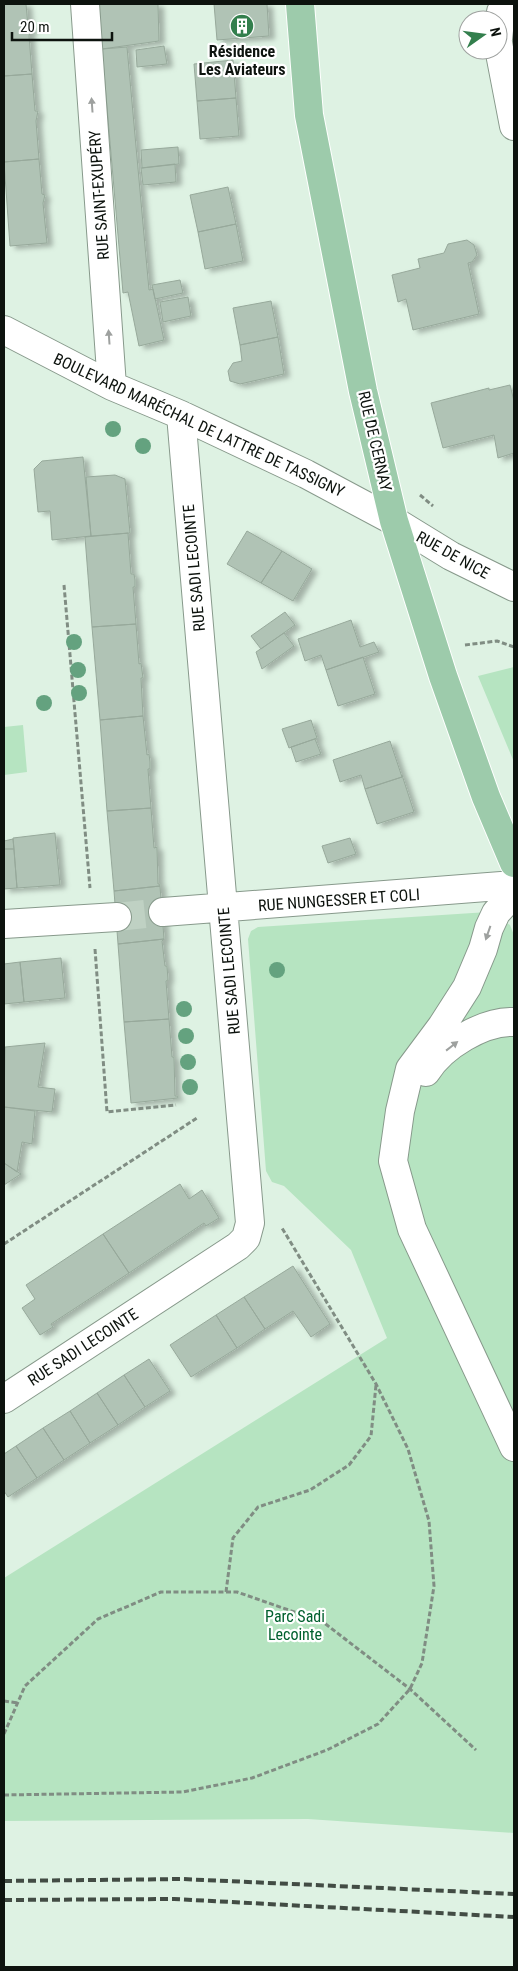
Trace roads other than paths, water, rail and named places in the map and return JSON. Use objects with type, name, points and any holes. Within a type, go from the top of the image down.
[{"type":"main road","name":"RUE DE CERNAY","points":[[300,4],[309,115],[363,391],[394,521],[434,649],[486,797],[514,863]]},
{"type":"street","name":"RUE SAINT-EXUPÉRY","points":[[85,4],[112,386]]},
{"type":"street","points":[[501,60],[514,126]]},
{"type":"street","name":"BOULEVARD MARÉCHAL DE LATTRE DE TASSIGNY","points":[[4,330],[112,386],[181,415],[306,474],[394,521]]},
{"type":"street","name":"RUE SADI LECOINTE","points":[[4,1399],[238,1246],[246,1238],[250,1223],[181,415]]},
{"type":"street","name":"RUE DE NICE","points":[[394,521],[451,556],[514,587]]},
{"type":"street","name":"RUE NUNGESSER ET COLI","points":[[163,912],[514,885]]},
{"type":"street","points":[[514,893],[504,903],[493,920],[467,987],[442,1026],[410,1069],[400,1111],[393,1161],[412,1230],[514,1447]]},
{"type":"street","points":[[4,924],[105,918]]},
{"type":"street","points":[[400,1111],[428,1068],[452,1045],[475,1031],[502,1022],[514,1022]]},
{"type":"tunnel","points":[[117,917],[163,912]]},
{"type":"railway","points":[[4,1881],[182,1879],[514,1894]]},
{"type":"railway","points":[[4,1900],[174,1899],[514,1917]]},
{"type":"place","name":"Résidence Les Aviateurs","points":[[242,26]]},
{"type":"park label","name":"Parc Sadi Lecointe","points":[[295,1625]]}]
